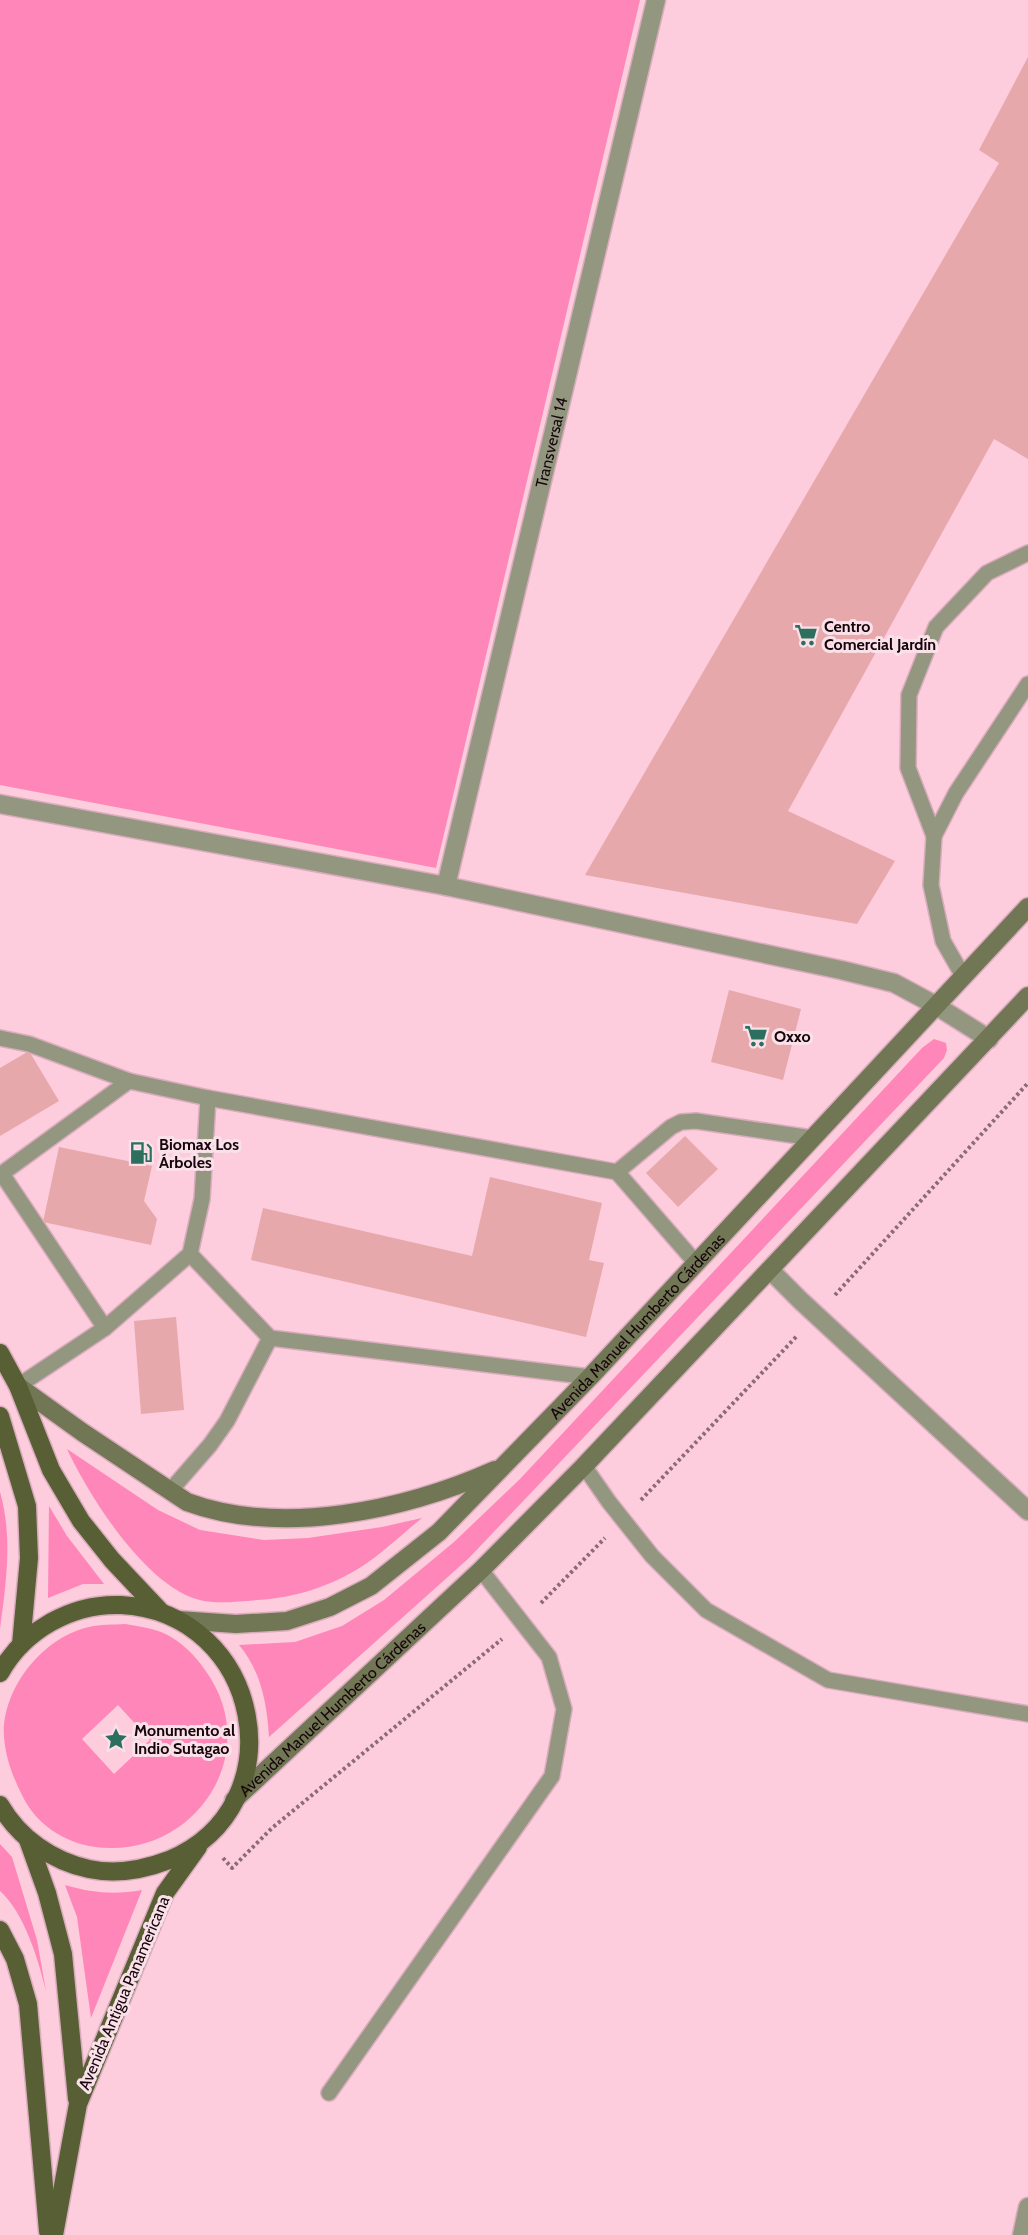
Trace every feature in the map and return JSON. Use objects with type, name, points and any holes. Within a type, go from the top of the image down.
[{"type":"main road","name":"Avenida Manuel Humberto Cárdenas","points":[[178,1620],[236,1624],[287,1621],[330,1607],[371,1586],[439,1533],[590,1377],[1028,907]]},
{"type":"main road","name":"Avenida Manuel Humberto Cárdenas","points":[[234,1800],[481,1570],[585,1466],[1028,996]]},
{"type":"main road","points":[[0,1353],[18,1386],[51,1470],[81,1521],[112,1560],[161,1612]]},
{"type":"main road","points":[[18,1386],[187,1502],[234,1515],[285,1518],[322,1516],[421,1497],[457,1487],[505,1466]]},
{"type":"main road","points":[[0,1416],[27,1506],[29,1558],[21,1645]]},
{"type":"main road","points":[[0,1673],[21,1645],[48,1623],[74,1612],[93,1607],[129,1606],[161,1612],[178,1620],[204,1638],[226,1662],[243,1697],[249,1726],[245,1772],[234,1800],[215,1827],[178,1856],[148,1868],[131,1871],[96,1870],[73,1865],[53,1856],[28,1840],[0,1805]]},
{"type":"main road","name":"Avenida Antigua Panamericana","points":[[54,2235],[78,2103],[165,1893],[215,1827]]},
{"type":"main road","name":"Avenida Antigua Panamericana","points":[[28,1840],[47,1893],[63,1954],[78,2103]]},
{"type":"main road","points":[[0,1930],[15,1959],[28,2004],[48,2235]]},
{"type":"street","name":"Transversal 14","points":[[446,885],[656,0]]},
{"type":"street","points":[[0,804],[446,885],[841,970],[894,983],[935,1005],[989,1039]]},
{"type":"street","points":[[770,1270],[1028,1511]]},
{"type":"street","points":[[1022,2235],[1028,2206]]},
{"type":"lane","points":[[934,836],[908,768],[909,695],[936,627],[987,573],[1028,553]]},
{"type":"lane","points":[[963,976],[943,941],[931,885],[934,836],[956,793],[1028,684]]},
{"type":"lane","points":[[0,1038],[29,1044],[129,1081],[208,1098],[617,1172],[696,1263]]},
{"type":"lane","points":[[105,1328],[1,1174],[129,1081]]},
{"type":"lane","points":[[18,1386],[105,1328],[190,1254],[202,1200],[208,1098]]},
{"type":"lane","points":[[617,1172],[671,1127],[681,1122],[696,1120],[812,1138]]},
{"type":"lane","points":[[190,1254],[270,1338],[590,1377]]},
{"type":"lane","points":[[170,1491],[210,1445],[227,1421],[270,1338]]},
{"type":"lane","points":[[585,1466],[609,1502],[652,1556],[706,1610],[818,1675],[828,1680],[1028,1714]]},
{"type":"lane","points":[[329,2093],[552,1776],[564,1708],[549,1657],[481,1570]]},
{"type":"shaded area","points":[[0,0],[640,0],[436,868],[0,785]]},
{"type":"shaded area","points":[[934,1039],[946,1043],[947,1050],[944,1058],[469,1558],[269,1737],[262,1688],[253,1666],[239,1645],[295,1642],[342,1626],[384,1600],[454,1542],[520,1479],[922,1048]]},
{"type":"shaded area","points":[[67,1449],[158,1510],[200,1530],[264,1540],[308,1538],[382,1527],[422,1518],[369,1562],[325,1585],[298,1594],[272,1599],[204,1601],[183,1594],[162,1580],[142,1561],[105,1515]]},
{"type":"shaded area","points":[[0,1492],[7,1543],[0,1629]]},
{"type":"shaded area","points":[[49,1506],[67,1536],[104,1584],[83,1584],[48,1598]]},
{"type":"shaded area","points":[[125,1624],[152,1629],[174,1639],[191,1653],[205,1670],[222,1702],[227,1734],[223,1766],[210,1794],[189,1819],[163,1837],[131,1847],[95,1847],[62,1837],[44,1824],[29,1807],[8,1761],[4,1737],[5,1719],[17,1684],[41,1654],[56,1642],[72,1633],[94,1626]],"holes":[[[118,1705],[150,1740],[114,1774],[82,1739]]]},
{"type":"shaded area","points":[[0,1844],[12,1857],[37,1940],[46,1991],[35,1951],[23,1924],[17,1912],[0,1891]]},
{"type":"shaded area","points":[[65,1885],[104,1892],[142,1890],[91,2018],[77,1917]]},
{"type":"building","name":"Centro Comercial Jardín","points":[[1028,57],[1028,459],[994,439],[788,811],[895,861],[857,924],[585,875],[999,163],[979,150]]},
{"type":"building","name":"Oxxo","points":[[729,990],[801,1009],[783,1080],[711,1062]]},
{"type":"building","points":[[29,1051],[59,1101],[0,1136],[0,1068]]},
{"type":"building","points":[[685,1136],[718,1169],[678,1207],[646,1173]]},
{"type":"building","points":[[59,1147],[152,1166],[144,1201],[157,1219],[151,1245],[43,1222]]},
{"type":"building","points":[[490,1177],[602,1203],[589,1260],[604,1263],[586,1337],[251,1260],[263,1208],[472,1256]]},
{"type":"building","points":[[176,1317],[184,1410],[141,1414],[134,1321]]},
{"type":"place","name":"Centro Comercial Jardín","points":[[806,635]]},
{"type":"place","name":"Oxxo","points":[[756,1036]]},
{"type":"place","name":"Biomax Los Árboles","points":[[141,1153]]},
{"type":"place","name":"Monumento al Indio Sutagao","points":[[116,1739]]}]
